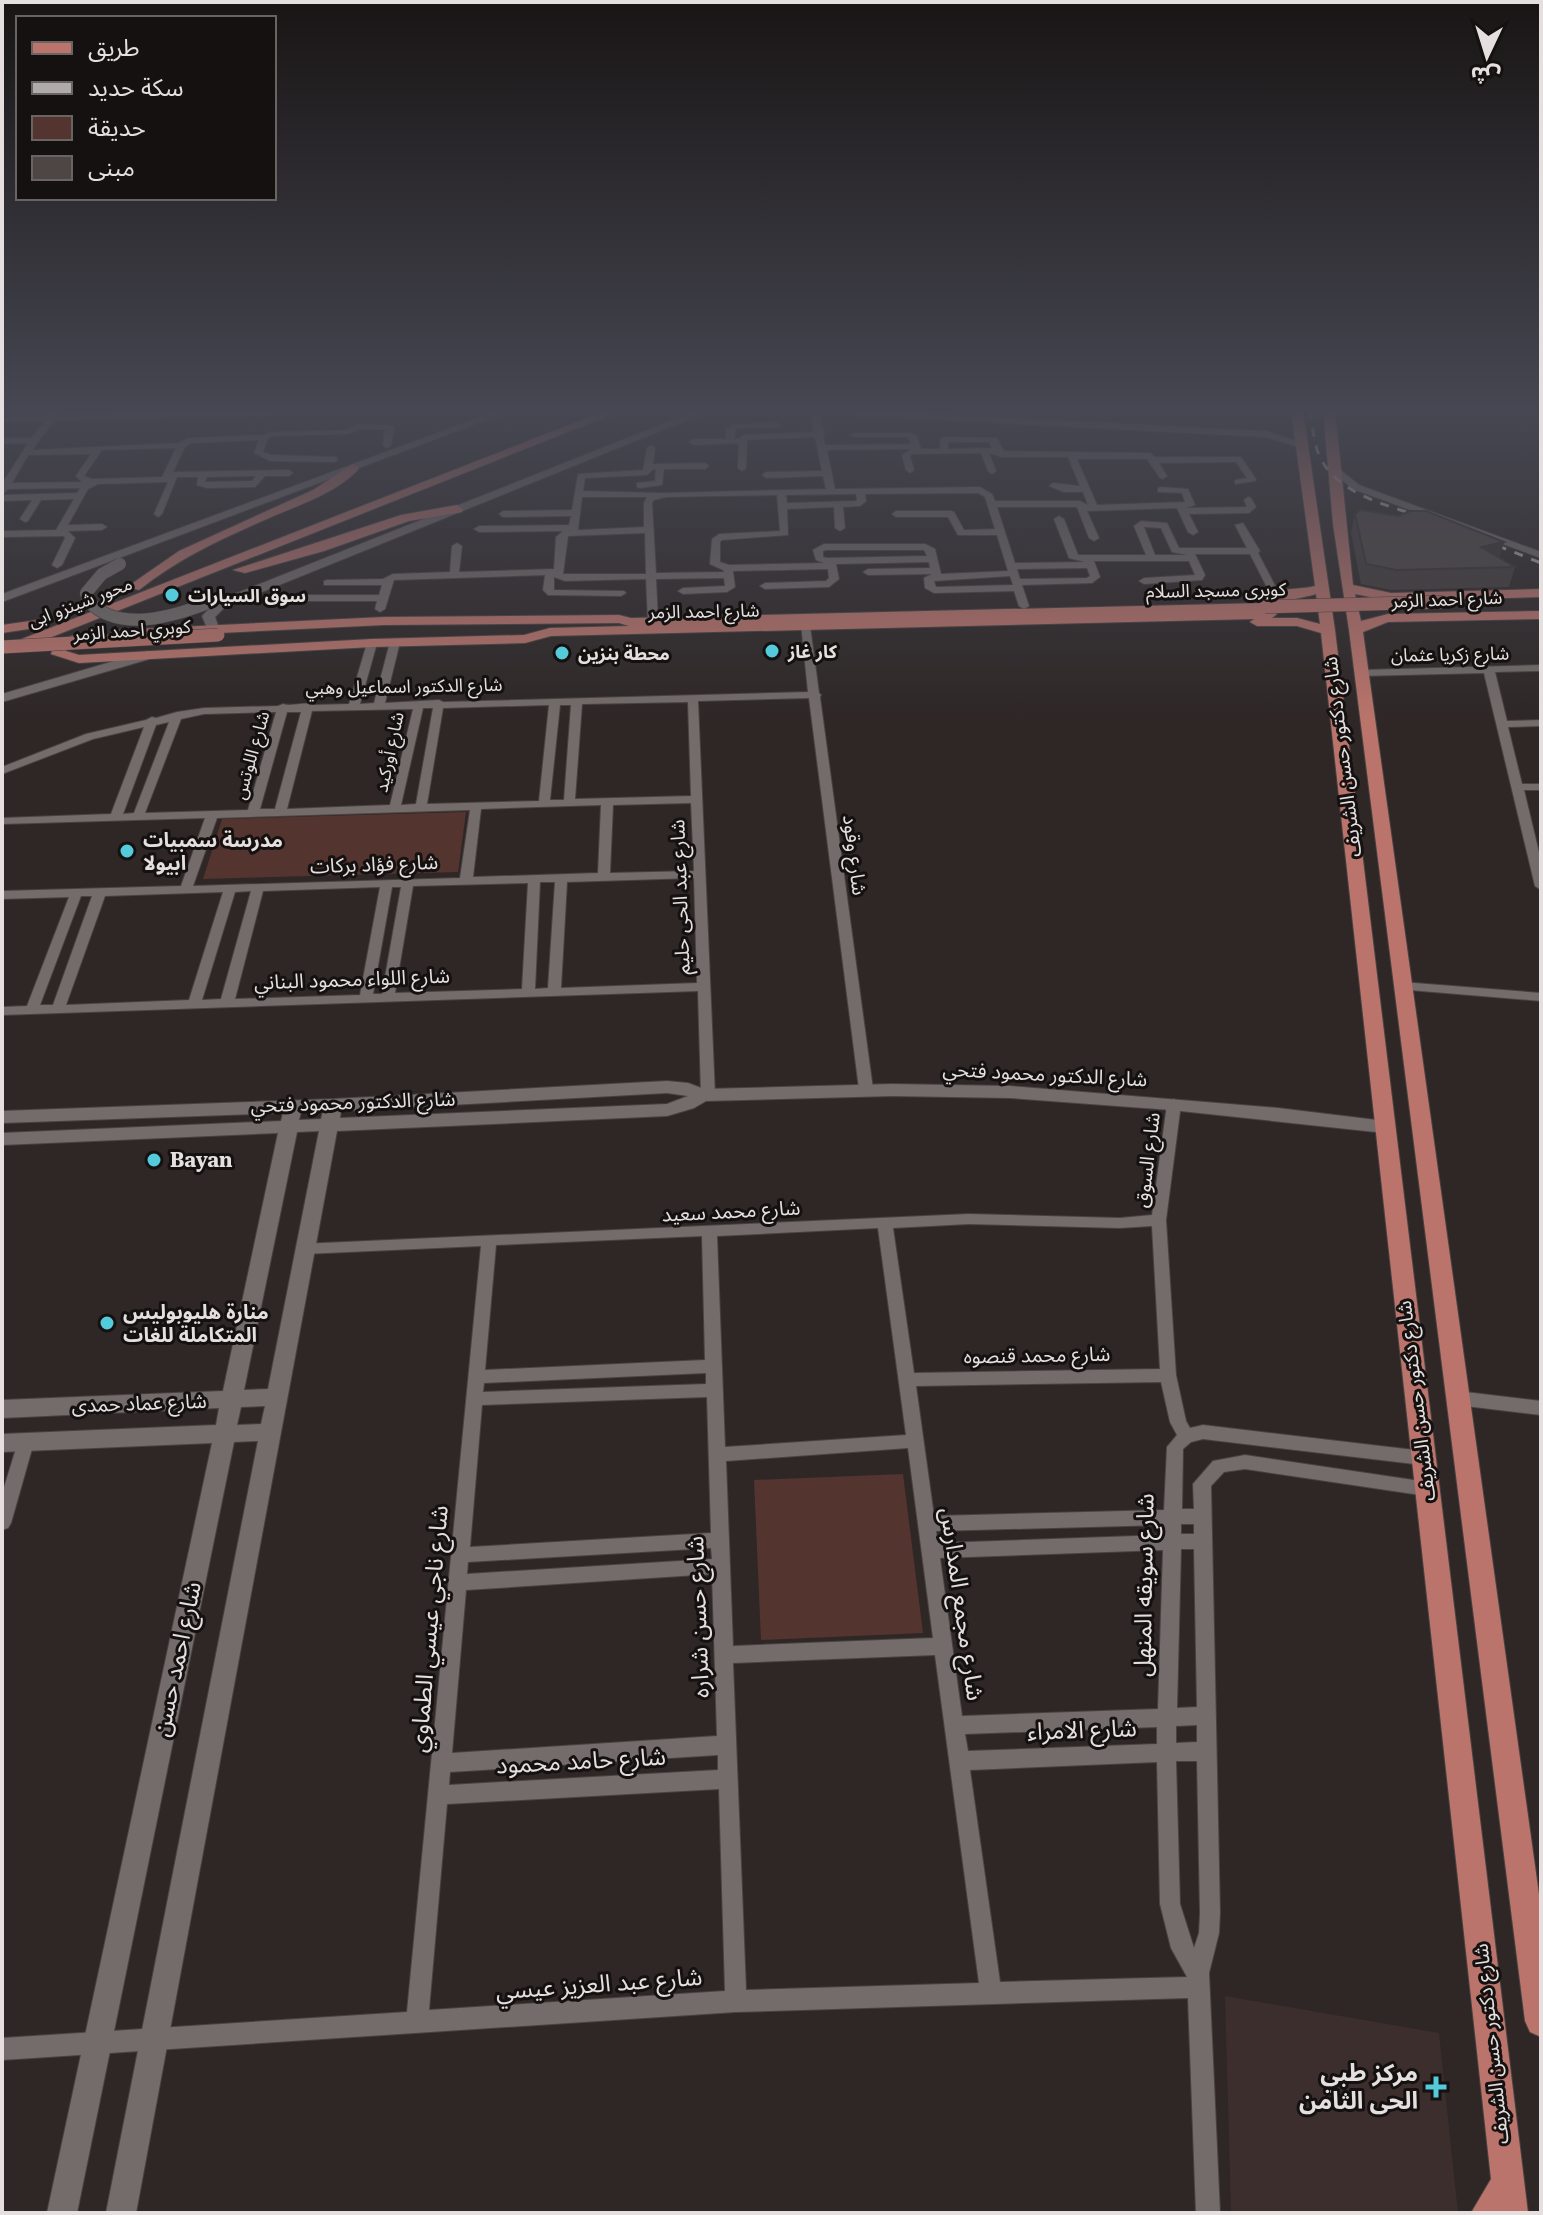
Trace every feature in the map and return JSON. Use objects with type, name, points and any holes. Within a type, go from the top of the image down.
[{"type":"main road","points":[[134,587],[156,570],[269,513]]},
{"type":"main road","name":"محور شينزو ابى","points":[[2,638],[323,513]]},
{"type":"main road","name":"محور شينزو ابى","points":[[2,651],[354,513]]},
{"type":"main road","points":[[151,593],[306,552],[406,518],[432,513]]},
{"type":"main road","name":"شارع دكتور حسن الشريف","points":[[1312,513],[1328,630],[1509,2198]]},
{"type":"main road","name":"شارع دكتور حسن الشريف","points":[[1338,513],[1541,2021]]},
{"type":"main road","points":[[1313,523],[1339,524]]},
{"type":"main road","name":"شارع احمد الزمر","points":[[1347,588],[1391,597],[1541,593]]},
{"type":"main road","name":"شارع احمد الزمر","points":[[1321,589],[1272,610],[925,630],[907,629],[893,620],[631,622],[84,637],[65,642],[57,651],[61,657],[79,659],[372,643],[519,639],[550,632],[805,626],[893,620],[907,610],[1024,606],[1272,610],[1328,630]]},
{"type":"main road","points":[[1391,597],[1384,599],[1380,606],[1395,618]]},
{"type":"main road","name":"كوبرى مسجد السلام","points":[[1444,606],[1541,599]]},
{"type":"main road","name":"كوبرى مسجد السلام","points":[[1272,610],[1541,607]]},
{"type":"main road","name":"شارع احمد الزمر","points":[[1356,630],[1374,620],[1395,618],[1541,615]]},
{"type":"main road","points":[[2,629],[37,624]]},
{"type":"main road","points":[[216,635],[550,632]]},
{"type":"main road","name":"كوبري احمد الزمر","points":[[2,651],[216,635]]},
{"type":"main road","points":[[1361,923],[1395,926]]},
{"type":"main road","points":[[1375,1043],[1410,1046]]},
{"type":"main road","points":[[1488,2213],[1509,2198]]},
{"type":"street","points":[[25,519],[28,513]]},
{"type":"street","points":[[61,530],[70,513]]},
{"type":"street","points":[[2,598],[230,513]]},
{"type":"street","points":[[252,513],[120,564],[95,578],[86,589],[87,600],[105,614],[126,618],[178,614],[375,533],[432,520]]},
{"type":"street","points":[[216,635],[208,616],[221,604],[447,513]]},
{"type":"street","points":[[503,514],[549,513]]},
{"type":"street","points":[[573,530],[575,513]]},
{"type":"street","points":[[649,513],[653,622]]},
{"type":"street","points":[[728,571],[715,564],[715,540],[783,534],[783,513]]},
{"type":"street","points":[[839,513],[840,528]]},
{"type":"street","points":[[995,513],[1024,606]]},
{"type":"street","points":[[1089,513],[1094,538]]},
{"type":"street","points":[[1184,513],[1193,532]]},
{"type":"street","points":[[1429,513],[1541,555]]},
{"type":"street","points":[[896,514],[949,514],[955,516],[961,533],[1001,532]]},
{"type":"street","points":[[1059,519],[1072,556],[1090,562]]},
{"type":"street","points":[[1144,581],[1196,580],[1200,575],[1191,555],[1175,550],[1164,525],[1141,524],[1139,526],[1152,559]]},
{"type":"street","points":[[1240,525],[1255,551],[1272,610]]},
{"type":"street","points":[[2,534],[102,527]]},
{"type":"street","points":[[479,529],[649,530]]},
{"type":"street","points":[[57,565],[70,536],[61,530]]},
{"type":"street","points":[[573,530],[561,537],[548,590],[551,593],[621,593]]},
{"type":"street","points":[[454,575],[457,546]]},
{"type":"street","points":[[831,563],[819,558],[819,549],[923,546],[930,549],[936,574]]},
{"type":"street","points":[[936,574],[929,578],[932,590],[1090,562],[1255,551]]},
{"type":"street","points":[[380,609],[387,582],[393,577],[554,572],[565,578],[649,576],[933,559]]},
{"type":"street","points":[[1016,577],[1089,581],[1095,577],[1090,562]]},
{"type":"street","points":[[765,586],[829,584],[834,579],[831,563]]},
{"type":"street","points":[[683,591],[727,589],[730,587],[728,571]]},
{"type":"street","points":[[868,572],[936,574]]},
{"type":"street","points":[[327,583],[387,582]]},
{"type":"street","points":[[302,598],[383,598]]},
{"type":"street","name":"شارع وقود","points":[[805,626],[866,1089]]},
{"type":"street","points":[[379,705],[395,642]]},
{"type":"street","points":[[354,706],[372,643]]},
{"type":"street","points":[[2,698],[148,655]]},
{"type":"street","name":"شارع زكريا عثمان","points":[[1361,673],[1541,668]]},
{"type":"street","points":[[1489,670],[1517,787],[1537,850],[1541,886]]},
{"type":"street","name":"شارع الدكتور اسماعيل وهبي","points":[[3,772],[76,741],[177,715],[308,706],[816,695]]},
{"type":"street","name":"شارع عبد الحى حليم","points":[[693,698],[705,1095]]},
{"type":"street","points":[[544,804],[555,701]]},
{"type":"street","points":[[569,803],[577,701]]},
{"type":"street","name":"شارع أوركيد","points":[[421,808],[439,703]]},
{"type":"street","name":"شارع أوركيد","points":[[395,808],[419,704]]},
{"type":"street","points":[[280,812],[308,706]]},
{"type":"street","name":"شارع اللوتس","points":[[253,813],[283,707]]},
{"type":"street","points":[[138,817],[177,715]]},
{"type":"street","points":[[116,817],[152,720]]},
{"type":"street","points":[[1502,724],[1541,723]]},
{"type":"street","points":[[1517,787],[1541,787]]},
{"type":"street","points":[[2,821],[697,799]]},
{"type":"street","points":[[604,877],[607,802]]},
{"type":"street","points":[[466,881],[476,806]]},
{"type":"street","points":[[186,889],[212,814]]},
{"type":"street","name":"شارع فؤاد بركات","points":[[2,895],[699,874]]},
{"type":"street","points":[[554,991],[561,878]]},
{"type":"street","points":[[528,992],[534,879]]},
{"type":"street","points":[[366,998],[387,883]]},
{"type":"street","points":[[388,997],[408,883]]},
{"type":"street","points":[[227,1003],[258,887]]},
{"type":"street","points":[[194,1004],[230,888]]},
{"type":"street","points":[[58,1009],[100,892]]},
{"type":"street","points":[[32,1010],[76,893]]},
{"type":"street","points":[[1402,986],[1541,997]]},
{"type":"street","name":"شارع اللواء محمود البناني","points":[[2,1011],[703,987]]},
{"type":"street","name":"شارع الدكتور محمود فتحي","points":[[2,1139],[331,1115],[667,1110],[705,1095],[866,1089],[999,1092],[1174,1104],[1385,1127]]},
{"type":"street","name":"شارع السوق","points":[[1174,1104],[1159,1220],[1168,1375],[1178,1422],[1186,1436]]},
{"type":"street","points":[[121,2213],[331,1115]]},
{"type":"street","name":"شارع الدكتور محمود فتحي","points":[[2,1117],[291,1117]]},
{"type":"street","name":"شارع احمد حسن","points":[[62,2213],[291,1117]]},
{"type":"street","name":"شارع محمد سعيد","points":[[305,1248],[1009,1218],[1120,1223],[1159,1220]]},
{"type":"street","name":"شارع مجمع المدارس","points":[[885,1224],[991,1992]]},
{"type":"street","name":"شارع حسن شراره","points":[[709,1232],[736,2001]]},
{"type":"street","name":"شارع ناجي عيسي الطماوي","points":[[417,2023],[489,1241]]},
{"type":"street","points":[[476,1377],[714,1366]]},
{"type":"street","name":"شارع محمد قنصوه","points":[[907,1380],[1168,1375]]},
{"type":"street","points":[[475,1399],[714,1390]]},
{"type":"street","name":"شارع عماد حمدى","points":[[2,1409],[276,1397]]},
{"type":"street","points":[[1457,1398],[1541,1408]]},
{"type":"street","name":"شارع عماد حمدى","points":[[2,1443],[270,1432]]},
{"type":"street","points":[[1186,1436],[1211,1432],[1423,1458]]},
{"type":"street","name":"شارع سويقه المنهل","points":[[1186,1436],[1173,1453],[1166,1752],[1170,1904],[1182,1948],[1199,1980]]},
{"type":"street","points":[[717,1455],[915,1441]]},
{"type":"street","points":[[2,1523],[26,1442]]},
{"type":"street","name":"شارع سويقه المنهل","points":[[1208,2213],[1199,1980],[1210,1913],[1202,1484],[1213,1470],[1236,1462],[1427,1489]]},
{"type":"street","points":[[926,1524],[1202,1516]]},
{"type":"street","points":[[460,1555],[720,1540]]},
{"type":"street","points":[[930,1551],[1203,1541]]},
{"type":"street","points":[[458,1583],[721,1566]]},
{"type":"street","points":[[724,1655],[943,1646]]},
{"type":"street","name":"شارع الامراء","points":[[954,1725],[1206,1716]]},
{"type":"street","name":"شارع حامد محمود","points":[[441,1763],[727,1745]]},
{"type":"street","name":"شارع الامراء","points":[[959,1761],[1207,1751]]},
{"type":"street","name":"شارع حامد محمود","points":[[438,1795],[728,1779]]},
{"type":"street","name":"شارع عبد العزيز عيسي","points":[[2,2049],[736,2001],[991,1992],[1199,1980]]},
{"type":"shaded area","points":[[1225,1996],[1439,2033],[1458,2213],[1231,2213]]},
{"type":"green space","points":[[466,812],[458,872],[203,879],[222,819]]},
{"type":"green space","points":[[903,1474],[923,1633],[761,1640],[754,1480]]},
{"type":"building","points":[[1432,513],[1504,542],[1481,547],[1515,567],[1396,570],[1366,564],[1355,514]]},
{"type":"railway","points":[[1412,513],[1429,519]]},
{"type":"railway","points":[[1481,539],[1541,563]]},
{"type":"place","name":"سوق السيارات","points":[[172,595]]},
{"type":"place","name":"كار غاز","points":[[772,651]]},
{"type":"place","name":"محطة بنزين","points":[[562,653]]},
{"type":"place","name":"مدرسة سمبيات ابيولا","points":[[127,851]]},
{"type":"place","name":"Bayan","points":[[154,1160]]},
{"type":"place","name":"منارة هليوبوليس المتكاملة للغات","points":[[107,1323]]},
{"type":"place","name":"مركز طبي الحى الثامن","points":[[1436,2087]]}]
